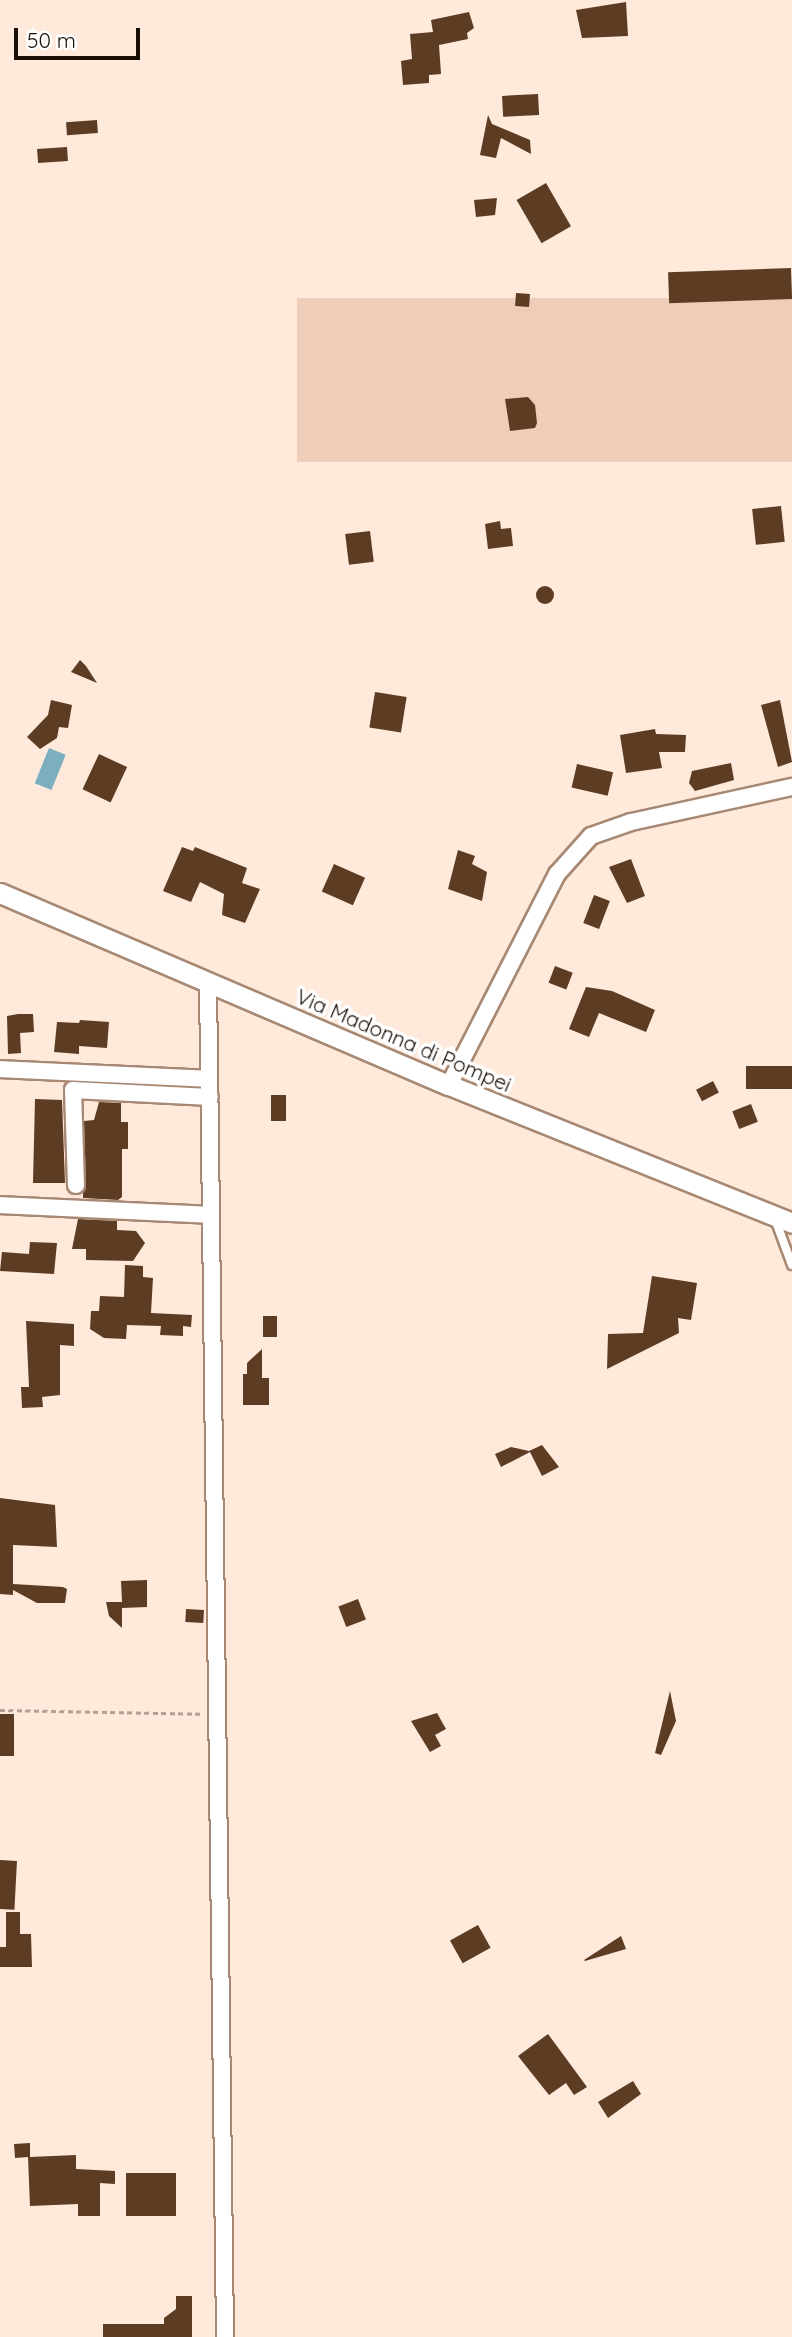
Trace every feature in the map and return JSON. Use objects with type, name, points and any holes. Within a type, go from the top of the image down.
[{"type":"street","points":[[449,1085],[556,874],[591,836],[631,822],[792,787]]},
{"type":"street","name":"Via Madonna di Pompei","points":[[0,893],[449,1085],[783,1220]]},
{"type":"street","points":[[208,982],[225,2337]]},
{"type":"street","points":[[0,1069],[209,1079]]},
{"type":"street","points":[[76,1185],[73,1090],[210,1097]]},
{"type":"street","points":[[0,1205],[211,1215]]},
{"type":"lane","points":[[783,1220],[792,1265]]},
{"type":"path","points":[[0,1710],[217,1714]]},
{"type":"shaded area","points":[[297,298],[792,298],[792,462],[297,462]]},
{"type":"water","points":[[49,748],[66,755],[51,790],[35,783]]},
{"type":"building","points":[[626,2],[628,36],[582,38],[576,10]]},
{"type":"building","points":[[469,12],[474,28],[467,33],[468,39],[439,45],[441,74],[429,75],[429,83],[403,85],[401,61],[412,59],[410,34],[433,32],[431,20]]},
{"type":"building","points":[[538,94],[539,115],[503,117],[502,96]]},
{"type":"building","points":[[488,115],[492,124],[530,140],[531,154],[501,138],[496,158],[480,155]]},
{"type":"building","points":[[97,120],[98,133],[67,135],[66,122]]},
{"type":"building","points":[[67,147],[68,161],[38,163],[37,149]]},
{"type":"building","points":[[546,183],[571,226],[542,243],[517,200]]},
{"type":"building","points":[[497,198],[495,215],[476,217],[474,200]]},
{"type":"building","points":[[791,268],[792,299],[669,303],[668,272]]},
{"type":"building","points":[[516,293],[530,294],[529,307],[515,306]]},
{"type":"building","points":[[528,397],[535,405],[535,428],[510,431],[505,399]]},
{"type":"building","points":[[781,506],[785,542],[756,545],[752,509]]},
{"type":"building","points":[[500,521],[501,529],[511,528],[513,546],[488,549],[485,524]]},
{"type":"building","points":[[370,531],[374,562],[349,565],[345,534]]},
{"type":"building","points":[[545,586],[551,589],[554,595],[551,601],[545,604],[539,601],[536,595],[539,589]]},
{"type":"building","points":[[80,660],[86,666],[97,683],[71,672]]},
{"type":"building","points":[[375,692],[407,697],[401,733],[369,728]]},
{"type":"building","points":[[51,700],[72,705],[68,728],[59,727],[57,738],[40,749],[27,737],[48,715]]},
{"type":"building","points":[[780,700],[792,762],[778,767],[761,705]]},
{"type":"building","points":[[655,729],[656,734],[686,735],[685,752],[659,752],[662,768],[626,773],[620,735]]},
{"type":"building","points":[[99,754],[127,767],[111,802],[83,789]]},
{"type":"building","points":[[731,763],[734,780],[695,791],[689,783],[692,771]]},
{"type":"building","points":[[577,764],[613,772],[608,796],[572,787]]},
{"type":"building","points":[[182,847],[193,851],[195,847],[247,868],[242,883],[260,889],[245,923],[222,915],[224,894],[200,882],[191,902],[163,891]]},
{"type":"building","points":[[458,850],[475,856],[472,864],[487,872],[482,901],[448,889]]},
{"type":"building","points":[[631,859],[645,896],[627,903],[609,867]]},
{"type":"building","points":[[334,864],[365,878],[353,905],[322,891]]},
{"type":"building","points":[[594,895],[610,901],[599,929],[583,923]]},
{"type":"building","points":[[555,966],[573,973],[566,990],[549,983]]},
{"type":"building","points":[[586,987],[612,991],[655,1010],[646,1032],[599,1013],[589,1037],[569,1029]]},
{"type":"building","points":[[33,1014],[34,1032],[20,1033],[21,1053],[8,1054],[7,1016]]},
{"type":"building","points":[[80,1020],[109,1022],[107,1048],[79,1046],[79,1054],[54,1052],[57,1022],[79,1023]]},
{"type":"building","points":[[746,1066],[792,1066],[792,1089],[746,1089]]},
{"type":"building","points":[[713,1081],[719,1093],[702,1101],[696,1090]]},
{"type":"building","points":[[271,1095],[286,1095],[286,1121],[271,1121]]},
{"type":"building","points":[[35,1099],[62,1100],[65,1183],[33,1183]]},
{"type":"building","points":[[99,1102],[121,1103],[121,1122],[128,1122],[128,1149],[122,1149],[122,1197],[118,1200],[83,1198],[84,1121],[94,1120]]},
{"type":"building","points":[[751,1104],[758,1122],[739,1129],[732,1111]]},
{"type":"building","points":[[78,1219],[117,1221],[117,1230],[136,1231],[145,1243],[133,1261],[86,1260],[86,1249],[72,1249]]},
{"type":"building","points":[[30,1242],[57,1243],[54,1274],[0,1271],[2,1252],[29,1254]]},
{"type":"building","points":[[125,1265],[143,1266],[143,1277],[153,1278],[151,1313],[192,1315],[191,1327],[183,1326],[183,1336],[160,1335],[161,1326],[127,1325],[126,1339],[104,1338],[90,1329],[91,1311],[99,1311],[100,1296],[124,1297]]},
{"type":"building","points":[[652,1276],[697,1283],[691,1320],[678,1318],[679,1333],[607,1369],[608,1334],[643,1333]]},
{"type":"building","points":[[263,1316],[277,1316],[277,1337],[263,1337]]},
{"type":"building","points":[[26,1321],[74,1324],[74,1346],[60,1345],[60,1395],[42,1397],[43,1407],[22,1408],[21,1387],[29,1387]]},
{"type":"building","points":[[262,1349],[262,1378],[269,1378],[269,1405],[243,1405],[243,1374],[247,1374],[247,1363]]},
{"type":"building","points":[[542,1445],[559,1467],[542,1476],[530,1452],[501,1467],[495,1454],[511,1447],[529,1451]]},
{"type":"building","points":[[0,1498],[55,1505],[57,1547],[13,1545],[13,1584],[63,1587],[67,1589],[65,1603],[37,1603],[13,1590],[13,1595],[0,1594]]},
{"type":"building","points":[[147,1580],[147,1607],[122,1608],[122,1628],[109,1616],[106,1602],[122,1602],[121,1581]]},
{"type":"building","points":[[358,1599],[366,1620],[346,1627],[338,1607]]},
{"type":"building","points":[[186,1609],[204,1610],[203,1623],[185,1622]]},
{"type":"building","points":[[670,1691],[676,1721],[661,1755],[655,1753]]},
{"type":"building","points":[[437,1713],[446,1729],[435,1735],[441,1746],[430,1752],[411,1721]]},
{"type":"building","points":[[0,1714],[14,1714],[14,1756],[0,1756]]},
{"type":"building","points":[[0,1860],[17,1861],[14,1910],[0,1909]]},
{"type":"building","points":[[6,1912],[20,1912],[20,1934],[31,1934],[32,1967],[0,1967],[0,1947],[6,1947]]},
{"type":"building","points":[[478,1925],[491,1948],[463,1963],[450,1941]]},
{"type":"building","points":[[621,1936],[626,1949],[584,1960]]},
{"type":"building","points":[[548,2034],[587,2087],[574,2095],[566,2083],[549,2095],[518,2056]]},
{"type":"building","points":[[633,2081],[641,2094],[608,2118],[598,2102]]},
{"type":"building","points":[[30,2143],[30,2157],[76,2155],[76,2169],[115,2171],[115,2184],[100,2183],[100,2216],[78,2216],[78,2204],[30,2206],[28,2157],[15,2158],[14,2144]]},
{"type":"building","points":[[126,2173],[176,2173],[176,2216],[126,2216]]},
{"type":"building","points":[[176,2296],[192,2296],[192,2337],[103,2337],[103,2324],[164,2324],[164,2318],[176,2309]]}]
